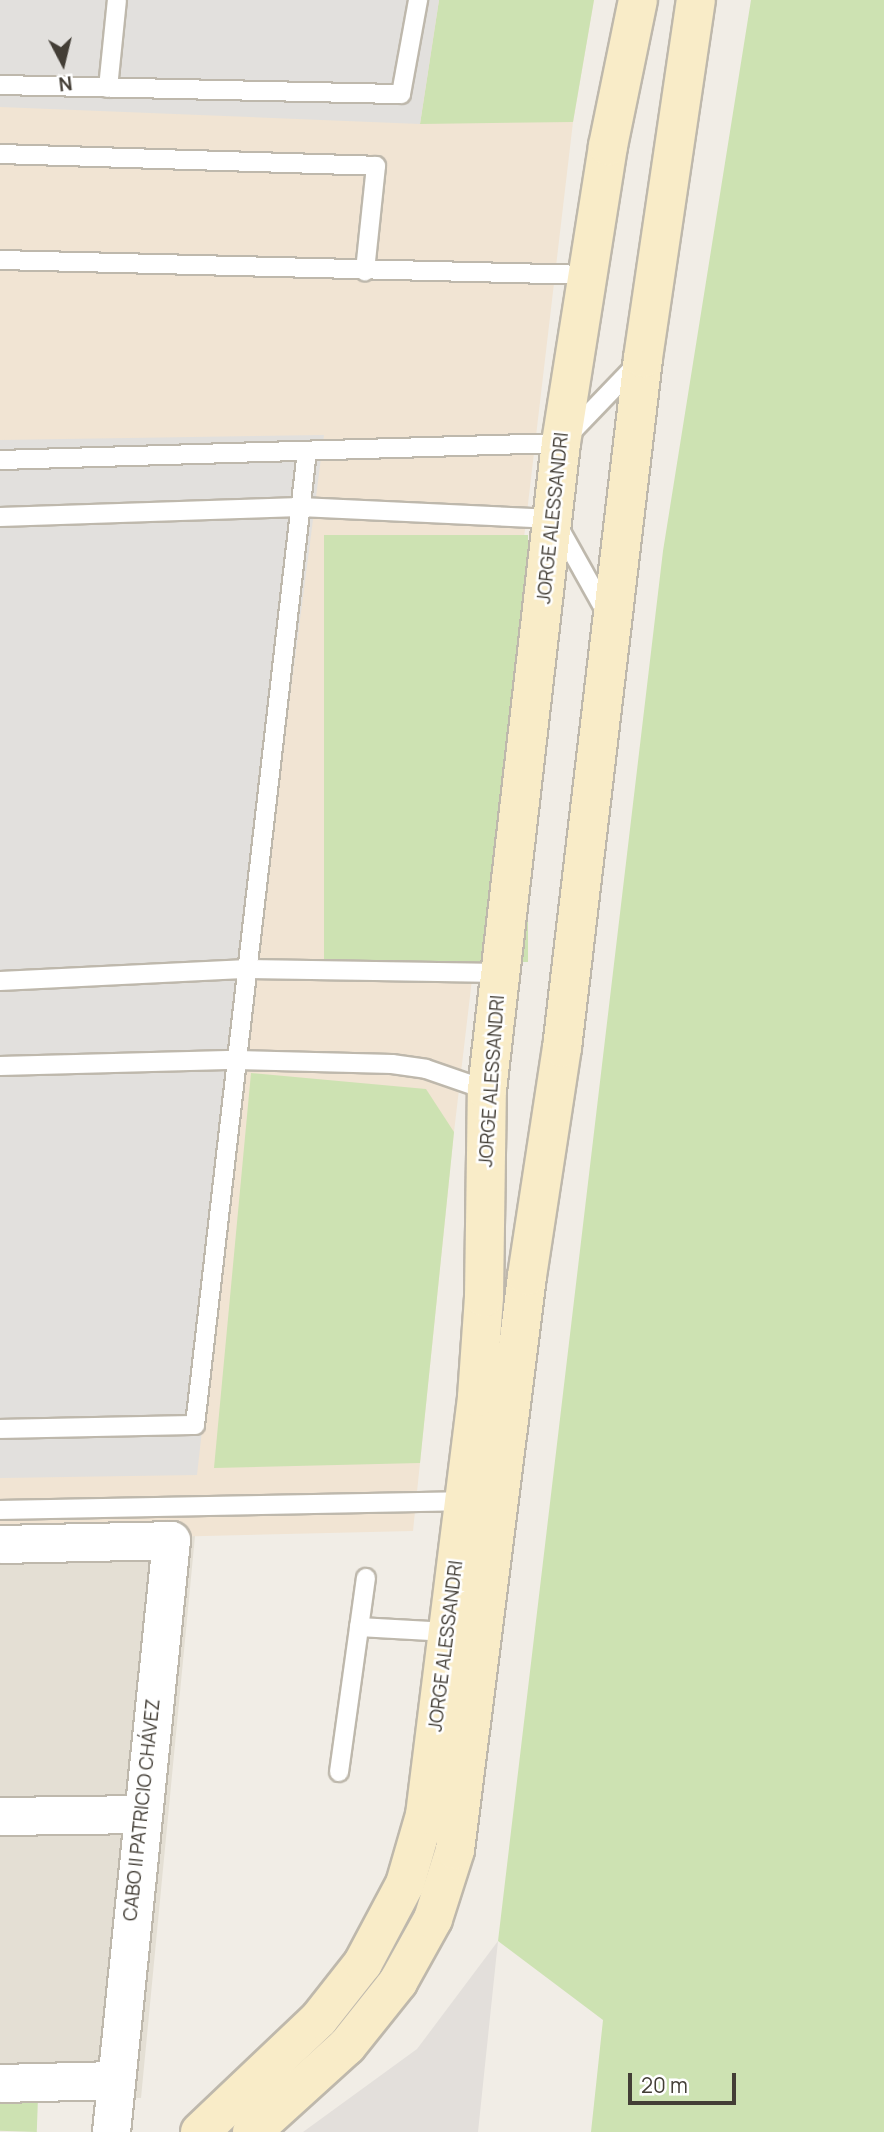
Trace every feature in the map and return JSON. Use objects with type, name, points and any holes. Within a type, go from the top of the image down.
[{"type":"main road","name":"JORGE ALESSANDRI","points":[[200,2132],[320,2019],[363,1963],[405,1884],[425,1815],[482,1346],[487,1090],[561,443],[587,275],[638,0]]},
{"type":"main road","name":"JORGE ALESSANDRI","points":[[252,2132],[347,2046],[398,1982],[433,1919],[455,1850],[525,1289],[562,1048],[643,358],[696,0]]},
{"type":"street","name":"CABO II PATRICIO CHÁVEZ","points":[[0,1544],[171,1540],[113,2081],[111,2132]]},
{"type":"street","points":[[0,1816],[142,1814]]},
{"type":"street","points":[[0,2083],[113,2081]]},
{"type":"lane","points":[[108,88],[117,0]]},
{"type":"lane","points":[[0,85],[401,94],[418,0]]},
{"type":"lane","points":[[0,155],[376,166],[365,271]]},
{"type":"lane","points":[[0,260],[587,275]]},
{"type":"lane","points":[[0,460],[561,443],[643,358]]},
{"type":"lane","points":[[0,1429],[195,1425],[307,451]]},
{"type":"lane","points":[[0,517],[300,507],[554,519],[611,620]]},
{"type":"lane","points":[[0,981],[248,969],[501,973]]},
{"type":"lane","points":[[0,1066],[237,1060],[392,1064],[426,1069],[487,1090]]},
{"type":"lane","points":[[0,1510],[463,1501]]},
{"type":"lane","points":[[339,1772],[366,1578]]},
{"type":"lane","points":[[359,1627],[448,1632]]},
{"type":"shaded area","points":[[0,0],[594,0],[573,122],[454,1132],[413,1531],[0,1541]]},
{"type":"shaded area","points":[[0,0],[439,0],[420,124],[0,107]]},
{"type":"shaded area","points":[[324,435],[248,1020],[197,1475],[0,1478],[0,440]]},
{"type":"shaded area","points":[[195,1536],[141,2098],[0,2098],[0,1541]]},
{"type":"shaded area","points":[[498,1941],[478,2132],[303,2132],[417,2049]]},
{"type":"green space","points":[[439,0],[594,0],[573,122],[420,124]]},
{"type":"green space","points":[[751,0],[884,0],[884,2132],[591,2132],[603,2020],[498,1941],[663,551]]},
{"type":"green space","points":[[324,535],[528,535],[528,962],[324,962]]},
{"type":"green space","points":[[251,1073],[426,1089],[454,1132],[420,1463],[214,1468]]},
{"type":"green space","points":[[0,2096],[38,2097],[37,2132],[0,2131]]}]
